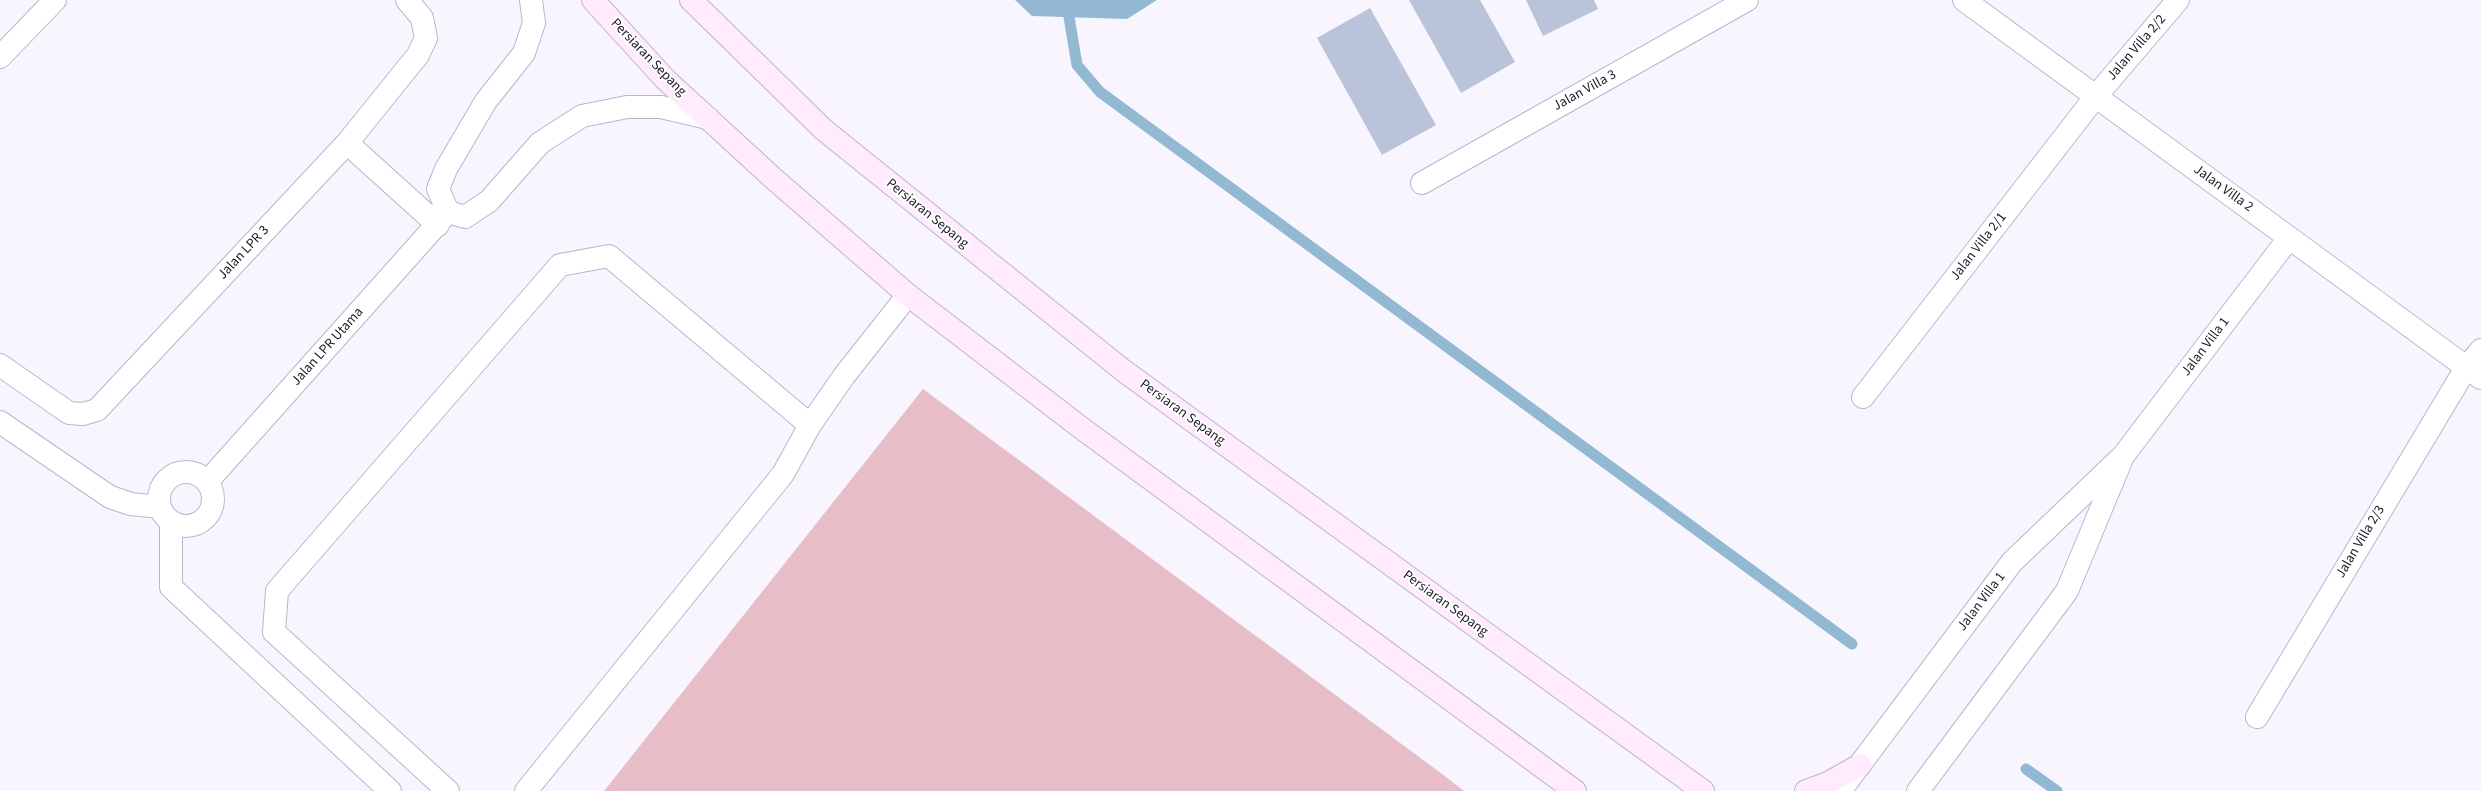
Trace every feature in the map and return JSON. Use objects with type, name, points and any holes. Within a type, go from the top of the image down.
[{"type":"street","points":[[0,57],[54,0]]},
{"type":"street","name":"Jalan LPR 3","points":[[0,365],[69,413],[83,414],[96,410],[347,143],[418,55],[426,38],[422,18],[407,0]]},
{"type":"street","points":[[443,218],[438,189],[440,183],[446,169],[486,101],[524,54],[534,24],[531,0]]},
{"type":"street","name":"Persiaran Sepang","points":[[593,0],[665,78],[780,184],[908,295],[1080,427],[1575,791]]},
{"type":"street","name":"Persiaran Sepang","points":[[691,0],[824,130],[1124,371],[1703,791]]},
{"type":"street","name":"Jalan Villa 3","points":[[1422,183],[1747,0]]},
{"type":"street","name":"Jalan Villa 2","points":[[1964,0],[2474,373]]},
{"type":"street","name":"Jalan Villa 2/2","points":[[2096,96],[2178,0]]},
{"type":"street","name":"Jalan Villa 2/1","points":[[1863,397],[2096,96]]},
{"type":"street","points":[[347,143],[443,218],[465,217],[488,202],[540,143],[582,116],[627,107],[661,107],[708,118]]},
{"type":"street","name":"Jalan LPR Utama","points":[[207,482],[443,218]]},
{"type":"street","name":"Jalan Villa 1","points":[[1840,791],[2012,562],[2123,456],[2289,238]]},
{"type":"street","points":[[448,791],[274,632],[277,591],[560,265],[609,256],[810,425]]},
{"type":"street","points":[[526,791],[783,474],[810,425],[844,376],[908,295]]},
{"type":"street","name":"Jalan Villa 2/3","points":[[2257,717],[2474,373],[2481,350]]},
{"type":"street","points":[[0,422],[110,497],[166,515],[188,526],[196,524],[209,514],[214,497],[207,482],[200,475],[192,472],[174,475],[161,488],[159,498],[166,515],[171,586],[390,791]]},
{"type":"street","name":"Jalan Villa 1","points":[[1918,791],[2067,591],[2123,456]]},
{"type":"street","points":[[1806,791],[1828,783],[1860,765]]},
{"type":"shaded area","points":[[923,389],[1442,774],[1464,791],[604,791]]},
{"type":"water","points":[[1015,0],[1157,0],[1127,19],[1032,16]]},
{"type":"building","points":[[1409,0],[1480,0],[1515,62],[1461,93]]},
{"type":"building","points":[[1526,0],[1594,0],[1598,9],[1543,36]]},
{"type":"building","points":[[1370,8],[1436,125],[1382,155],[1317,38]]},
{"type":"waterway","points":[[1069,17],[1077,65],[1100,92],[1852,644]]},
{"type":"waterway","points":[[2026,769],[2057,791]]}]
